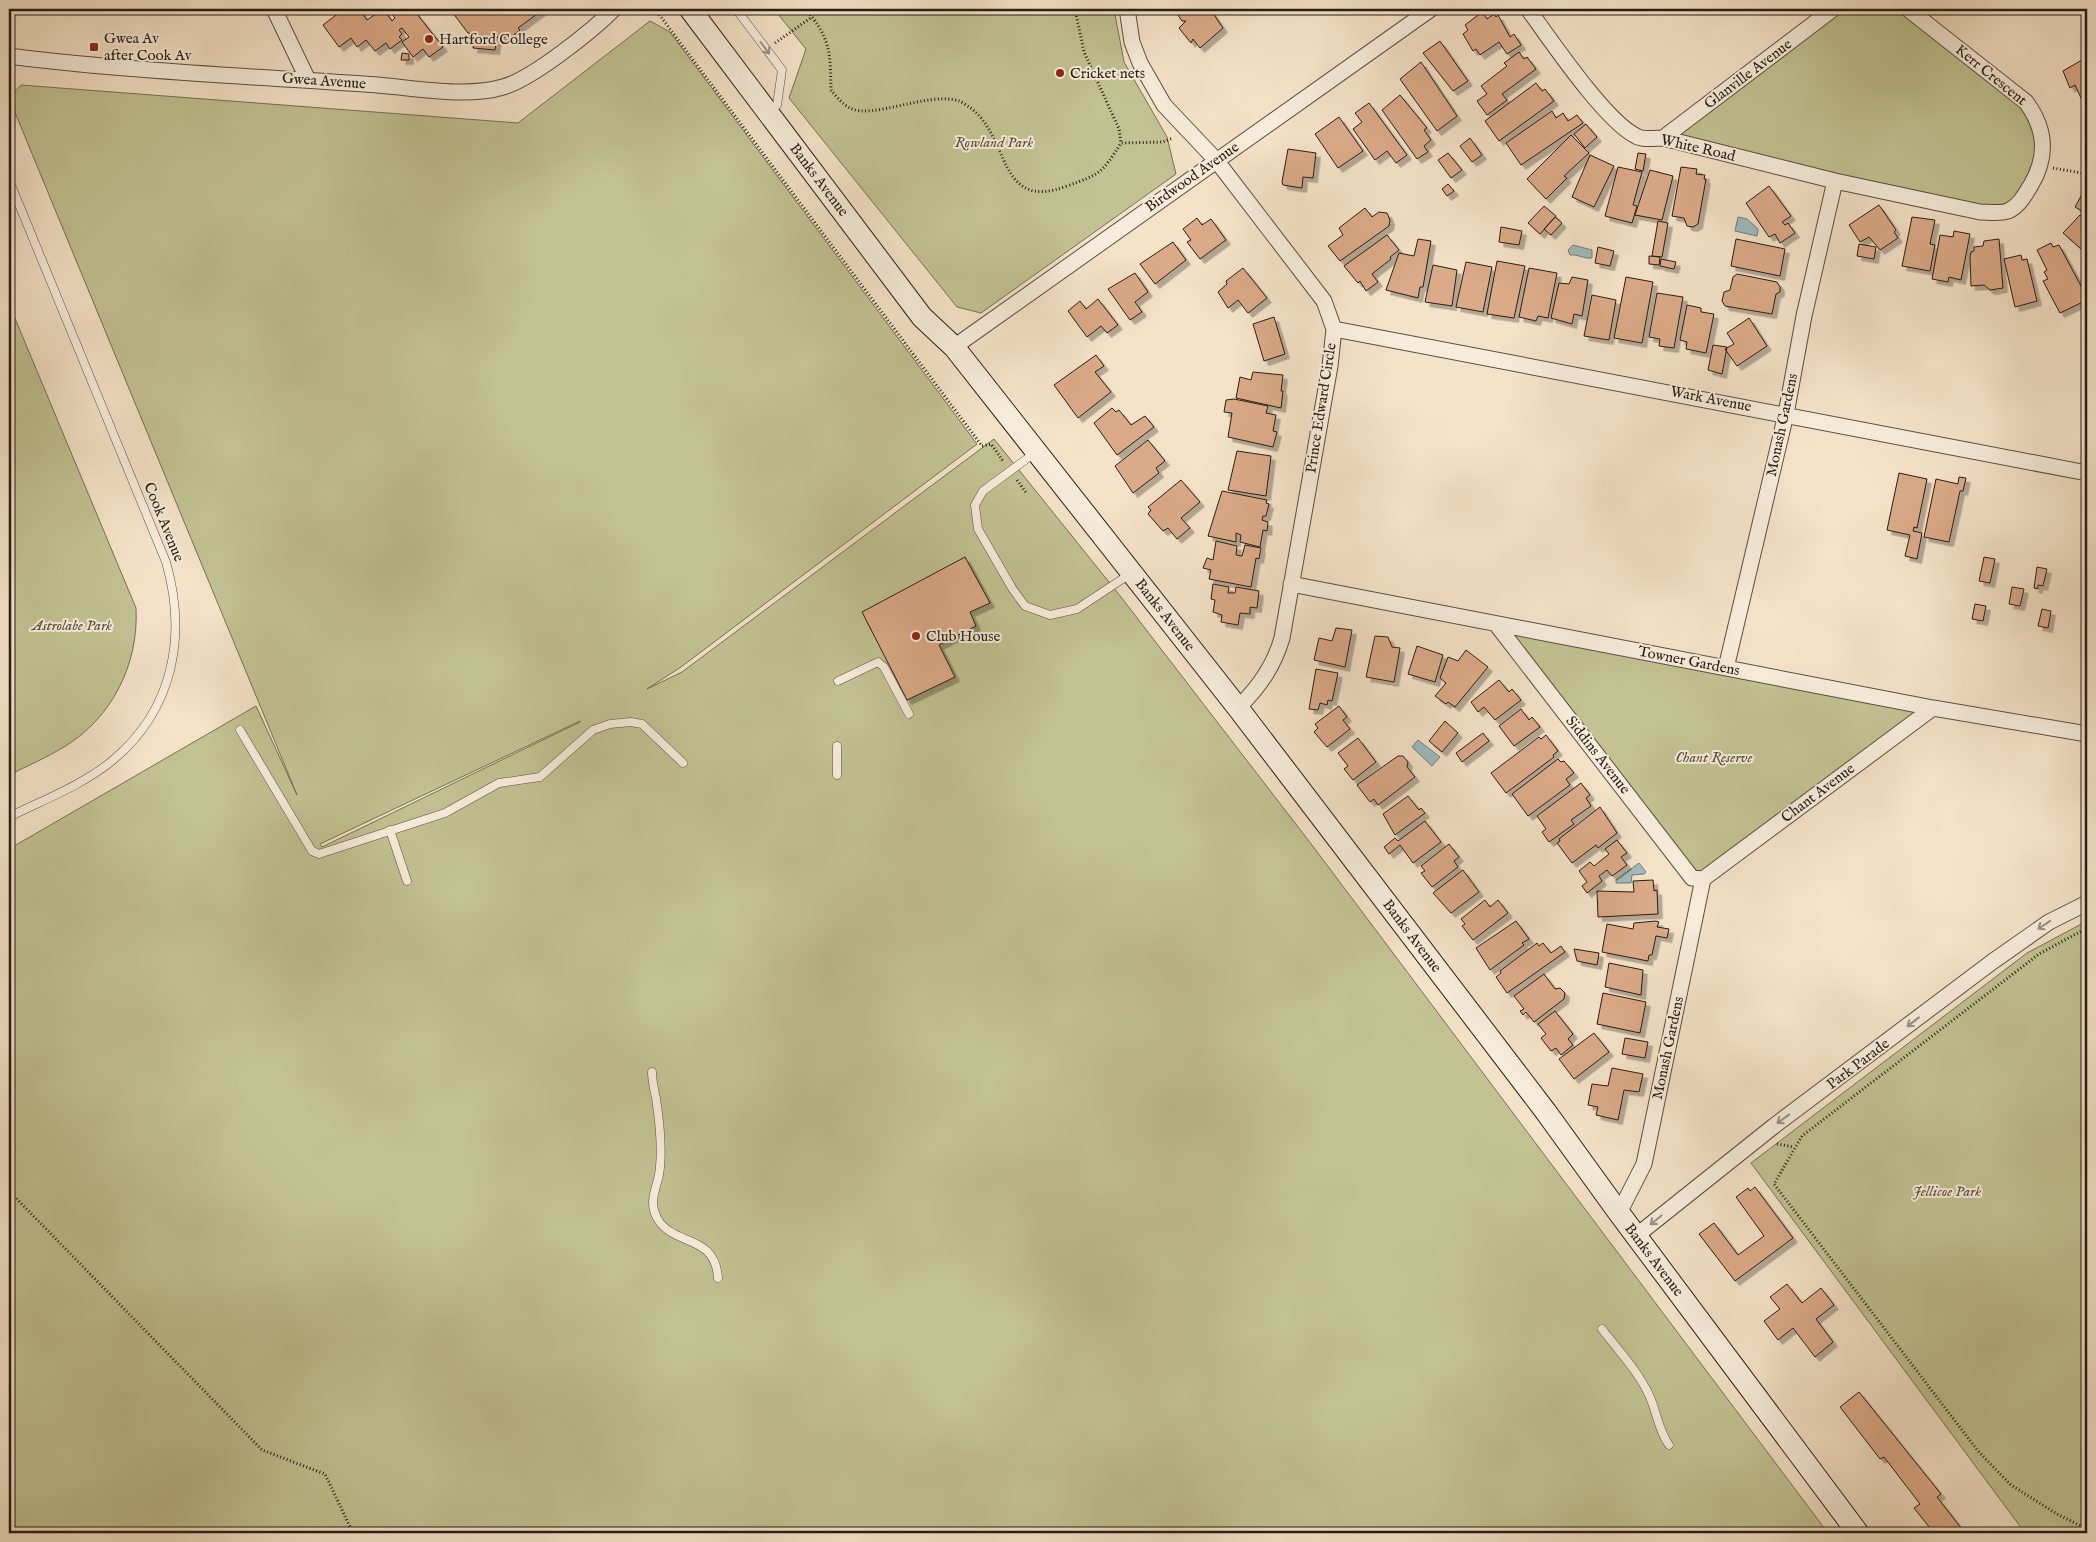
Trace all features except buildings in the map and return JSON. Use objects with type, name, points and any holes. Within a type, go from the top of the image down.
[{"type":"street","points":[[274,9],[308,80]]},
{"type":"street","name":"Banks Avenue","points":[[690,9],[922,317],[954,347],[1238,708],[1540,1104],[1858,1533]]},
{"type":"street","name":"Banks Avenue","points":[[703,9],[935,312],[954,347]]},
{"type":"street","name":"Prince Edward Circle","points":[[1127,9],[1132,42],[1140,63],[1164,105],[1216,160],[1302,270],[1324,301],[1334,329],[1330,366],[1277,656],[1258,685],[1238,708]]},
{"type":"street","name":"Birdwood Avenue","points":[[954,347],[1430,9]]},
{"type":"street","name":"White Road","points":[[1528,9],[1561,54],[1617,122],[1636,137],[1662,138],[1835,181]]},
{"type":"street","name":"Glanville Avenue","points":[[1662,138],[1833,9]]},
{"type":"street","name":"Kerr Crescent","points":[[1835,181],[1980,212],[1998,213],[2008,211],[2018,204],[2025,195],[2040,166],[2044,142],[2034,112],[2026,102],[1908,9]]},
{"type":"street","name":"Gwea Avenue","points":[[9,56],[456,92],[484,91],[504,87],[528,76],[610,12]]},
{"type":"street","name":"Monash Gardens","points":[[1726,668],[1786,414],[1804,316],[1835,181]]},
{"type":"street","name":"Wark Avenue","points":[[1334,329],[2087,473]]},
{"type":"street","name":"Towner Gardens","points":[[1291,584],[1933,708],[2087,734]]},
{"type":"street","name":"Siddins Avenue","points":[[1496,624],[1692,878],[1703,879]]},
{"type":"street","name":"Chant Avenue","points":[[1703,879],[1933,708]]},
{"type":"street","name":"Monash Gardens","points":[[1619,1213],[1644,1164],[1703,879]]},
{"type":"street","name":"Park Parade","points":[[1636,1236],[1774,1126],[1992,962],[2049,922],[2087,903]]},
{"type":"lane","points":[[736,9],[782,70],[777,105]]},
{"type":"lane","name":"Cook Avenue","points":[[9,180],[166,562],[174,588],[177,615],[174,655],[169,677],[147,721],[130,743],[113,760],[92,774],[9,817]]},
{"type":"lane","points":[[1036,452],[983,491],[976,505],[978,529],[1012,588],[1025,606],[1050,615],[1077,609],[1132,573]]},
{"type":"lane","points":[[838,681],[878,662],[884,667],[909,714]]},
{"type":"lane","points":[[240,730],[312,851],[319,854],[445,813],[499,783],[540,777],[593,730],[610,724],[631,722],[642,724],[683,763]]},
{"type":"lane","points":[[837,746],[837,775]]},
{"type":"lane","points":[[390,830],[407,881]]},
{"type":"lane","points":[[652,1072],[661,1159],[659,1177],[652,1198],[653,1208],[665,1227],[708,1251],[717,1264],[718,1278]]},
{"type":"lane","points":[[1602,1330],[1644,1385],[1669,1445]]},
{"type":"path","points":[[655,9],[982,446],[991,444],[1027,494]]},
{"type":"path","points":[[806,9],[824,32],[831,56],[830,90],[850,108],[861,112],[926,100],[960,101],[976,112],[992,133],[1010,175],[1021,186],[1037,193],[1055,191],[1089,178],[1104,169],[1121,143],[1119,129],[1084,52],[1075,9]]},
{"type":"path","points":[[767,50],[812,17]]},
{"type":"path","points":[[1121,143],[1163,142],[1188,130]]},
{"type":"path","points":[[2040,166],[2087,174]]},
{"type":"path","points":[[2087,928],[2038,954],[1802,1136],[1774,1184],[1978,1451],[2011,1485],[2057,1514],[2087,1529]]},
{"type":"path","points":[[9,1191],[262,1450],[325,1474],[352,1533]]},
{"type":"green space","name":"Rowland Park","points":[[774,9],[1114,9],[1124,62],[1167,137],[1176,174],[981,313],[957,307],[789,98],[806,49]]},
{"type":"green space","points":[[1833,9],[1908,9],[2026,102],[2042,162],[2008,211],[1663,138]]},
{"type":"green space","points":[[650,21],[670,32],[977,444],[681,667],[647,689],[682,672],[994,439],[1121,597],[1315,849],[1828,1533],[9,1533],[9,849],[256,706],[297,795],[9,98],[21,85],[518,123]],"holes":[[[580,721],[580,722],[322,847],[320,844]]]},
{"type":"green space","name":"Astrolabe Park","points":[[9,304],[136,608],[136,629],[133,649],[119,688],[109,705],[96,721],[64,747],[9,775]]},
{"type":"green space","name":"Chant Reserve","points":[[1496,624],[1933,708],[1692,878]]},
{"type":"green space","name":"Jellicoe Park","points":[[2087,921],[2087,1533],[2025,1533],[1751,1163],[2027,953]]},
{"type":"water","points":[[1738,217],[1747,219],[1758,229],[1757,236],[1735,231]]},
{"type":"water","points":[[1573,245],[1592,250],[1592,258],[1570,255],[1568,250]]},
{"type":"water","points":[[1418,740],[1440,757],[1432,766],[1412,747]]},
{"type":"water","points":[[1639,863],[1646,872],[1644,874],[1632,875],[1631,883],[1616,883],[1616,880]]},
{"type":"place","name":"Hartford College","points":[[429,39]]},
{"type":"place","name":"Gwea Av after Cook Av","points":[[94,47]]},
{"type":"place","name":"Cricket nets","points":[[1060,73]]},
{"type":"place","name":"Club House","points":[[916,636]]}]
